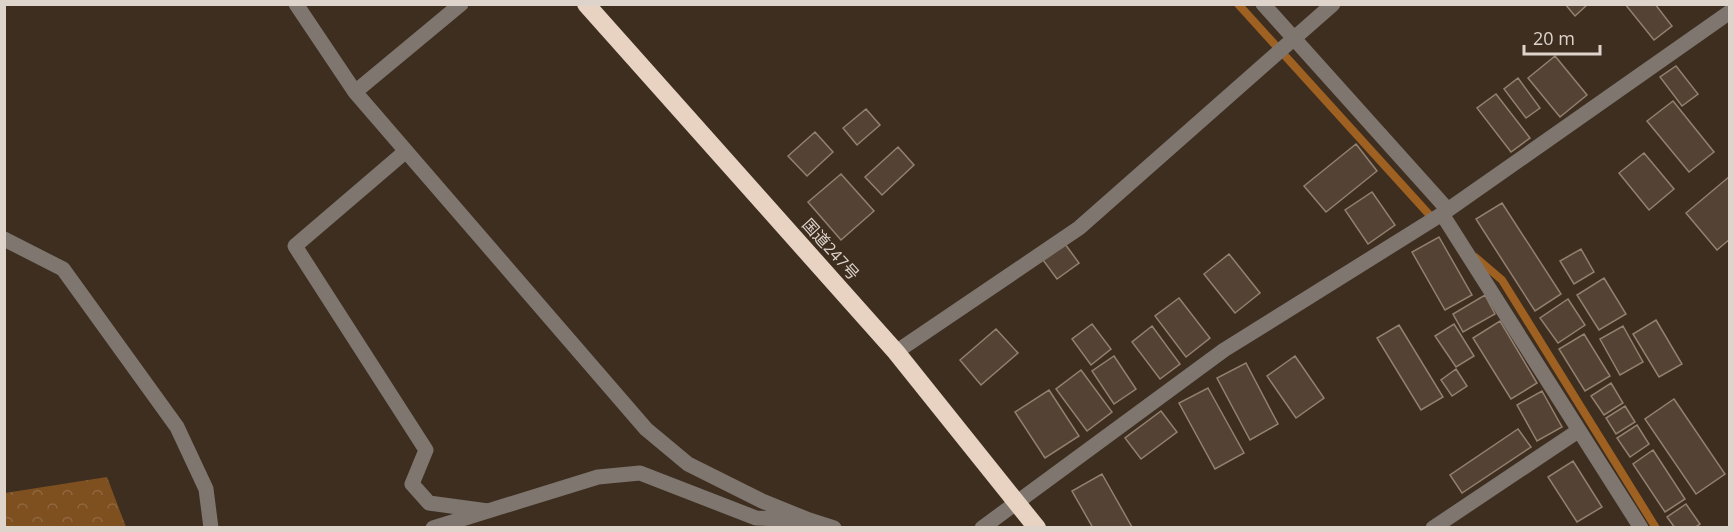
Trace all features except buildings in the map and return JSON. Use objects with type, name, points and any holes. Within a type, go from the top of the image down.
[{"type":"highway","name":"国道247号","points":[[586,4],[896,352],[1037,528]]},
{"type":"street","points":[[296,4],[355,92],[646,429],[688,464],[762,501],[834,528]]},
{"type":"street","points":[[355,92],[461,4]]},
{"type":"street","points":[[1263,4],[1443,214],[1641,528]]},
{"type":"street","points":[[896,352],[1079,228],[1333,4]]},
{"type":"street","points":[[982,528],[1224,350],[1443,214],[1730,12]]},
{"type":"street","points":[[406,151],[295,246],[426,450],[412,484],[429,503],[488,511]]},
{"type":"street","points":[[4,239],[63,269],[171,417],[206,489],[211,528]]},
{"type":"street","points":[[1433,528],[1578,431]]},
{"type":"street","points":[[432,528],[598,477],[640,473],[756,518],[809,520]]},
{"type":"street","points":[[743,528],[756,518]]},
{"type":"green space","points":[[107,477],[126,527],[5,527],[5,493]]},
{"type":"waterway","points":[[1238,4],[1435,221]]},
{"type":"waterway","points":[[1475,257],[1502,280],[1656,528]]}]
